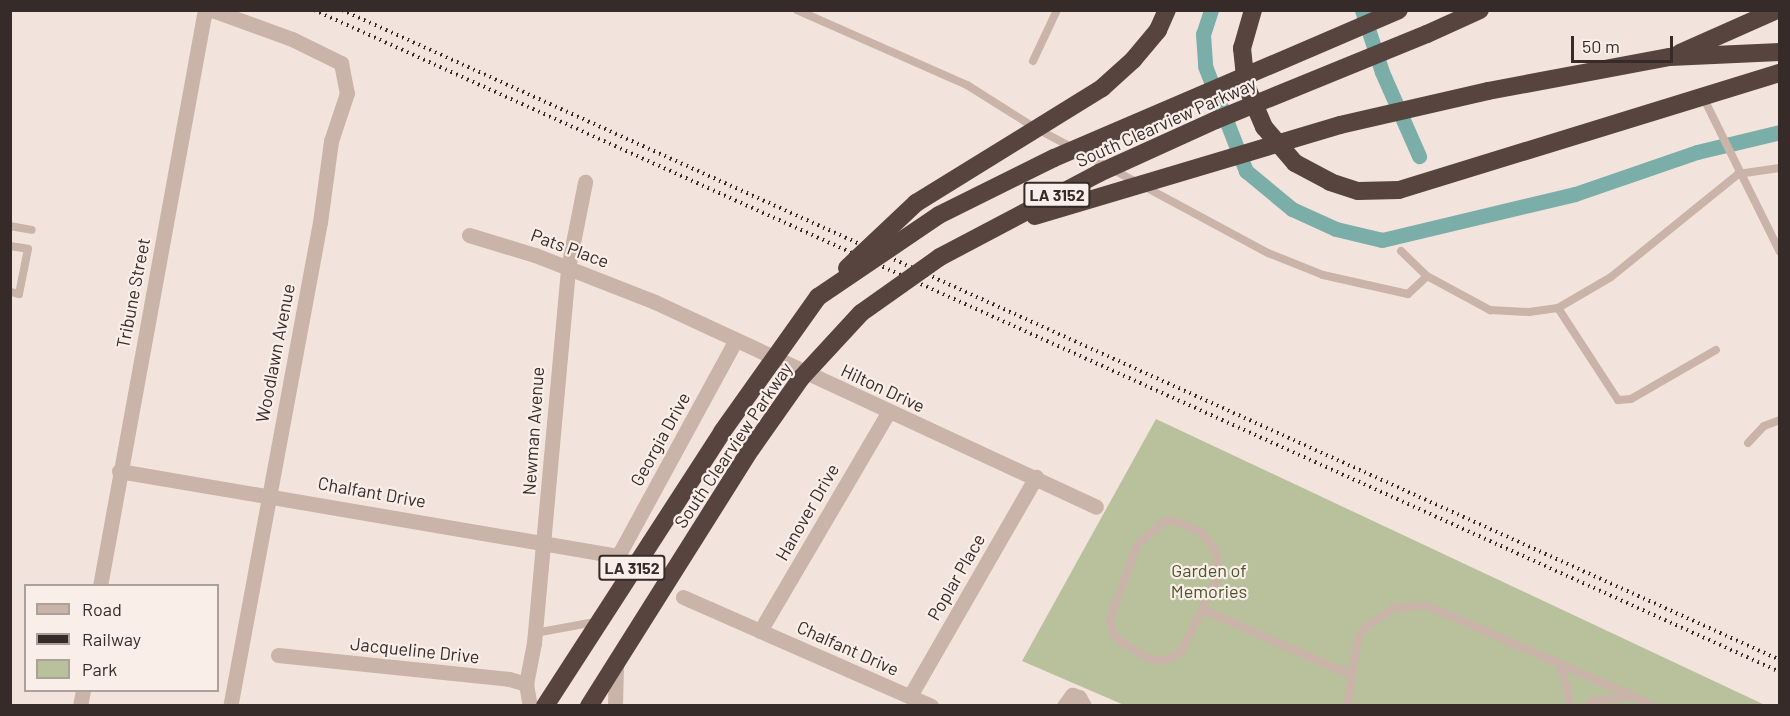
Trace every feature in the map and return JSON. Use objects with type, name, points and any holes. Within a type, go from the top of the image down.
[{"type":"highway","points":[[818,297],[916,203],[1102,88],[1133,60],[1158,30],[1167,10]]},
{"type":"highway","points":[[1253,10],[1242,48],[1246,85],[1264,128],[1295,163],[1330,182],[1358,191],[1399,190],[1779,74]]},
{"type":"highway","name":"South Clearview Parkway","points":[[597,621],[722,432],[818,297],[939,216],[1054,158],[1399,10]]},
{"type":"highway","name":"South Clearview Parkway","points":[[589,705],[751,449],[801,378],[861,313],[979,234],[1216,120],[1428,34],[1480,10]]},
{"type":"highway","points":[[1670,57],[1777,10]]},
{"type":"highway","points":[[979,234],[1129,185],[1340,124],[1488,90],[1670,57],[1779,52]]},
{"type":"highway","name":"LA 3152","points":[[545,705],[597,621]]},
{"type":"street","name":"Tribune Street","points":[[100,584],[204,15],[210,10],[292,39]]},
{"type":"street","name":"Woodlawn Avenue","points":[[230,705],[320,222],[331,141],[347,93],[341,63],[292,39]]},
{"type":"street","name":"Newman Avenue","points":[[526,684],[535,633],[568,268],[585,182]]},
{"type":"street","name":"Pats Place","points":[[469,236],[568,268],[655,302]]},
{"type":"street","name":"Hilton Drive","points":[[655,302],[888,413],[1036,477],[1096,507]]},
{"type":"street","name":"Georgia Drive","points":[[618,556],[736,340]]},
{"type":"street","name":"Hanover Drive","points":[[760,631],[888,413]]},
{"type":"street","name":"Chalfant Drive","points":[[119,471],[544,541],[618,556]]},
{"type":"street","name":"Poplar Place","points":[[910,696],[1036,477]]},
{"type":"street","name":"Chalfant Drive","points":[[683,597],[931,705]]},
{"type":"street","name":"Jacqueline Drive","points":[[278,655],[509,679],[526,684]]},
{"type":"street","points":[[615,705],[617,660]]},
{"type":"street","points":[[526,684],[530,705]]},
{"type":"street","points":[[1064,705],[1072,695],[1079,697],[1084,705]]},
{"type":"lane","points":[[797,10],[967,86],[980,97],[1268,253],[1323,275],[1408,294],[1427,276]]},
{"type":"lane","points":[[1033,61],[1057,10]]},
{"type":"lane","points":[[1702,96],[1738,174],[1779,252]]},
{"type":"lane","points":[[1401,251],[1427,276],[1490,310],[1529,312],[1558,308],[1611,277],[1738,174],[1779,168]]},
{"type":"lane","points":[[10,226],[32,230]]},
{"type":"lane","points":[[10,246],[28,249],[19,294],[10,292]]},
{"type":"lane","points":[[1558,308],[1617,400],[1631,399],[1716,350]]},
{"type":"lane","points":[[1748,443],[1764,426],[1779,420]]},
{"type":"lane","points":[[1165,521],[1174,521],[1202,533],[1216,551],[1219,575],[1204,609],[1181,652],[1169,659],[1152,660],[1130,650],[1113,633],[1110,619],[1113,606],[1137,545],[1165,521]]},
{"type":"lane","points":[[1347,705],[1358,638],[1365,628],[1394,608],[1426,605],[1652,705]]},
{"type":"lane","points":[[1204,609],[1351,675]]},
{"type":"lane","points":[[535,633],[597,621]]},
{"type":"lane","points":[[1560,663],[1571,705]]},
{"type":"lane","points":[[1587,705],[1593,700],[1635,697]]},
{"type":"green space","name":"Garden of Memories","points":[[1156,419],[1765,705],[1124,705],[1022,661]]},
{"type":"waterway","points":[[1211,10],[1203,34],[1205,66],[1246,171],[1292,209],[1336,229],[1382,240],[1575,194],[1697,152],[1780,132]]},
{"type":"waterway","points":[[1362,10],[1382,72],[1419,156]]},
{"type":"railway","points":[[314,10],[1780,672]]},
{"type":"railway","points":[[342,10],[1780,660]]}]
